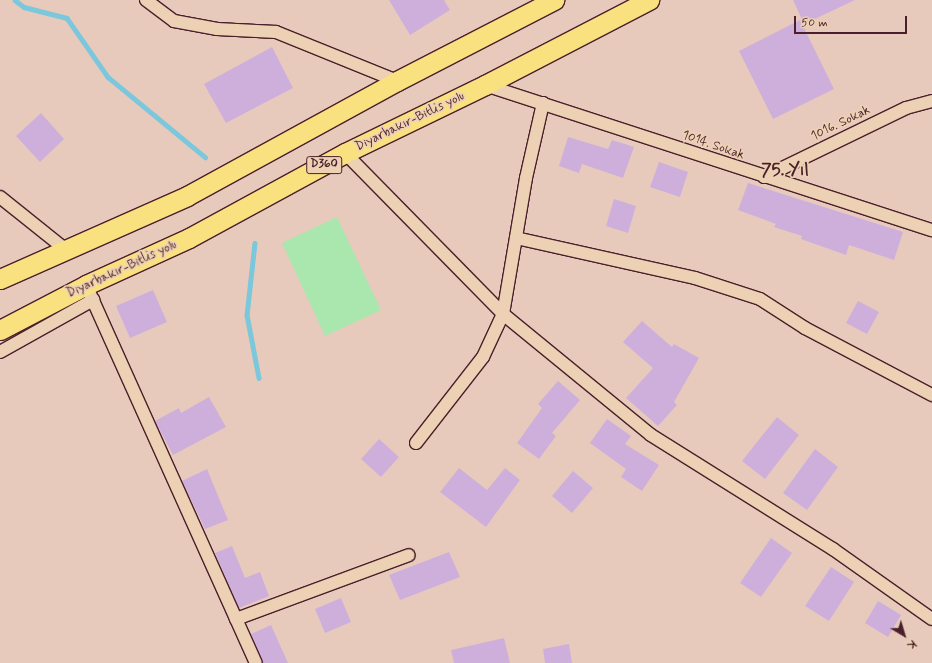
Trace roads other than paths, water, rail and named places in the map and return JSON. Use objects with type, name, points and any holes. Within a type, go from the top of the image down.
[{"type":"highway","points":[[0,279],[187,196],[397,81],[554,0]]},
{"type":"highway","name":"Diyarbakır-Bitlis yolu","points":[[0,330],[89,293],[345,153],[486,86],[649,0]]},
{"type":"street","points":[[146,0],[174,21],[217,29],[276,32],[397,81]]},
{"type":"street","name":"1014. Sokak","points":[[486,86],[543,103],[764,177],[932,230]]},
{"type":"street","name":"1016. Sokak","points":[[764,177],[906,108],[932,101]]},
{"type":"street","points":[[416,443],[483,357],[503,314],[516,238],[543,103]]},
{"type":"street","points":[[345,153],[503,314],[650,435],[833,549],[932,619]]},
{"type":"street","points":[[0,197],[65,249]]},
{"type":"street","points":[[516,238],[695,278],[760,299],[805,328],[932,395]]},
{"type":"street","points":[[0,352],[89,293],[256,663]]},
{"type":"street","points":[[236,619],[409,555]]},
{"type":"waterway","points":[[15,0],[24,7],[67,18],[108,77],[205,157]]},
{"type":"waterway","points":[[255,243],[247,315],[259,378]]},
{"type":"district","name":"75. Yıl","points":[[785,171]]}]
